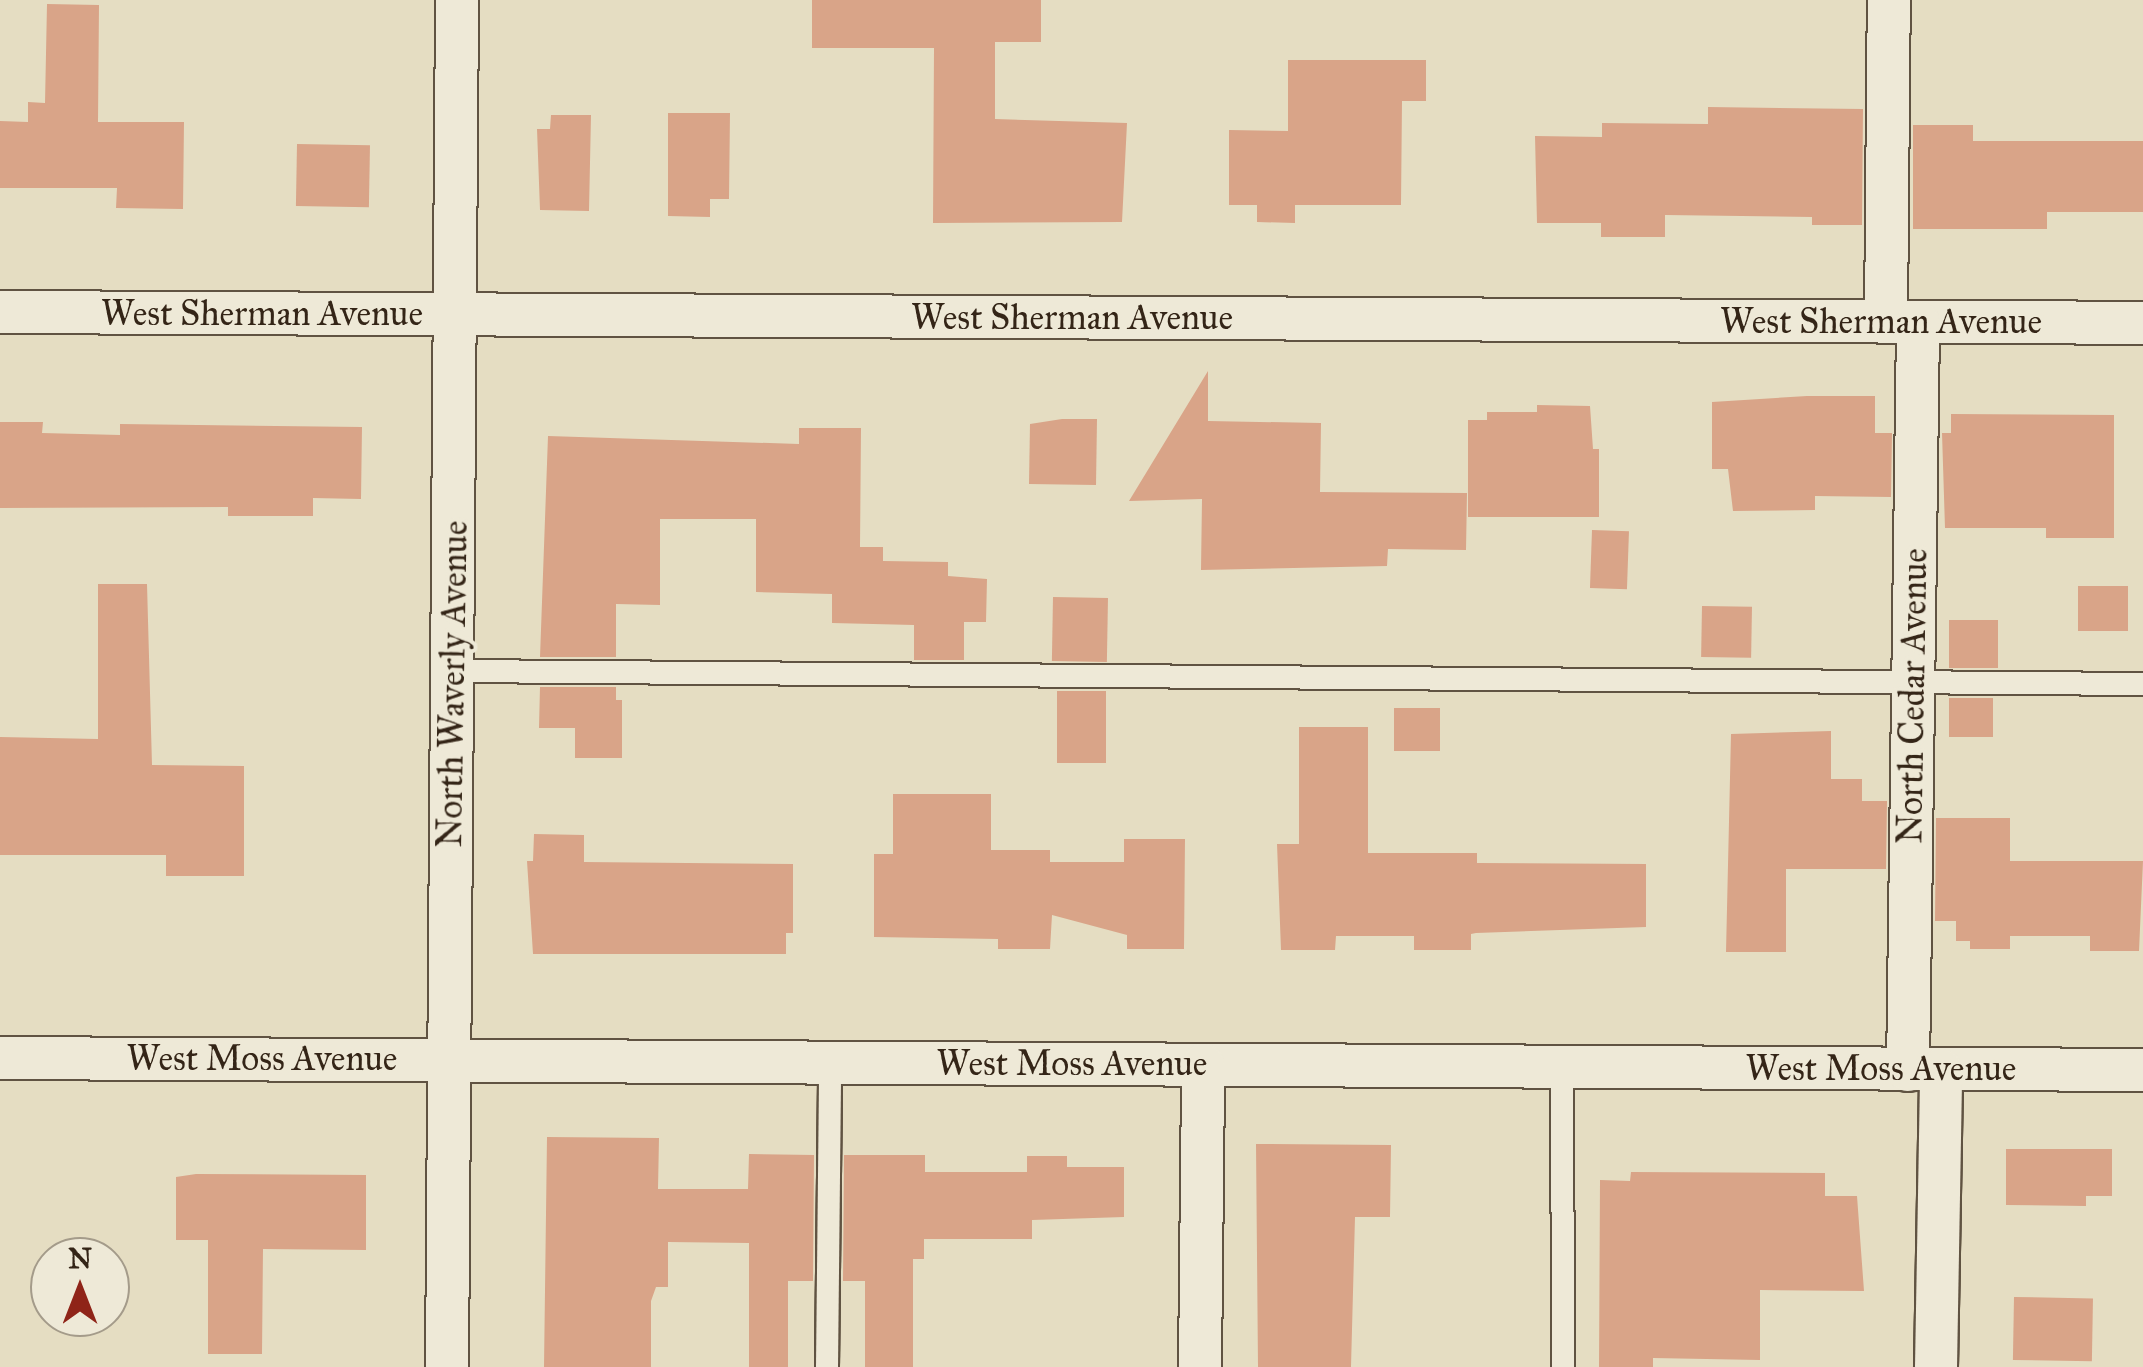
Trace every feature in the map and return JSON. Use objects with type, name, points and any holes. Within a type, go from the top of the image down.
[{"type":"street","name":"North Waverly Avenue","points":[[446,1367],[457,0]]},
{"type":"street","name":"North Cedar Avenue","points":[[1889,0],[1936,1367]]},
{"type":"street","name":"West Sherman Avenue","points":[[0,312],[2143,323]]},
{"type":"street","name":"West Moss Avenue","points":[[0,1058],[2143,1070]]},
{"type":"street","points":[[1200,1367],[1203,1065]]},
{"type":"lane","points":[[453,671],[2143,684]]},
{"type":"lane","points":[[827,1367],[830,1063]]},
{"type":"lane","points":[[1562,1067],[1563,1367]]},
{"type":"building","points":[[812,0],[1041,0],[1041,42],[995,42],[995,119],[1127,123],[1122,222],[933,223],[934,48],[812,48]]},
{"type":"building","points":[[47,4],[99,5],[98,122],[184,122],[183,209],[116,208],[117,188],[0,188],[0,121],[28,122],[28,102],[45,103]]},
{"type":"building","points":[[1288,60],[1426,60],[1426,101],[1402,101],[1401,205],[1295,205],[1295,223],[1257,222],[1257,205],[1229,205],[1229,130],[1288,131]]},
{"type":"building","points":[[1708,107],[1863,109],[1862,225],[1812,225],[1812,217],[1665,215],[1665,237],[1601,237],[1601,223],[1537,223],[1535,136],[1602,137],[1602,123],[1708,124]]},
{"type":"building","points":[[668,113],[730,113],[729,199],[710,199],[710,217],[668,216]]},
{"type":"building","points":[[551,115],[591,115],[589,211],[540,210],[537,129],[550,129]]},
{"type":"building","points":[[1913,125],[1973,125],[1973,141],[2143,141],[2143,212],[2047,212],[2047,229],[1913,229]]},
{"type":"building","points":[[297,144],[370,145],[369,207],[296,206]]},
{"type":"building","points":[[1208,371],[1208,421],[1321,423],[1320,492],[1467,493],[1466,550],[1388,549],[1387,566],[1201,570],[1202,499],[1129,501]]},
{"type":"building","points":[[1875,396],[1875,433],[1892,433],[1891,497],[1815,496],[1815,510],[1733,511],[1728,469],[1712,469],[1712,402]]},
{"type":"building","points":[[1537,405],[1590,406],[1593,449],[1599,449],[1599,517],[1468,517],[1468,420],[1487,420],[1487,412],[1537,412]]},
{"type":"building","points":[[1951,414],[2114,415],[2114,538],[2046,538],[2046,528],[1945,528],[1942,433],[1951,433]]},
{"type":"building","points":[[1097,419],[1096,485],[1029,484],[1030,424]]},
{"type":"building","points":[[0,422],[43,422],[42,433],[120,435],[120,424],[362,427],[361,499],[313,498],[313,516],[228,516],[228,507],[0,508]]},
{"type":"building","points":[[799,428],[861,428],[860,547],[883,547],[883,561],[948,562],[948,576],[987,579],[986,622],[964,622],[964,660],[914,660],[914,625],[832,623],[832,594],[756,592],[756,519],[660,519],[660,605],[616,604],[616,657],[540,657],[548,436],[799,444]]},
{"type":"building","points":[[1592,530],[1629,531],[1627,589],[1590,588]]},
{"type":"building","points":[[98,584],[147,584],[152,765],[244,766],[244,876],[166,876],[166,855],[0,855],[0,737],[98,739]]},
{"type":"building","points":[[2078,586],[2128,586],[2128,631],[2078,631]]},
{"type":"building","points":[[1053,597],[1108,598],[1107,662],[1052,661]]},
{"type":"building","points":[[1702,606],[1752,607],[1751,658],[1701,657]]},
{"type":"building","points":[[1949,620],[1998,620],[1998,668],[1949,668]]},
{"type":"building","points":[[540,687],[616,687],[616,700],[622,700],[622,758],[575,758],[575,728],[539,728]]},
{"type":"building","points":[[1057,691],[1106,691],[1106,763],[1057,763]]},
{"type":"building","points":[[1949,698],[1993,698],[1993,737],[1949,737]]},
{"type":"building","points":[[1394,708],[1440,708],[1440,751],[1394,751]]},
{"type":"building","points":[[1299,727],[1368,727],[1368,853],[1477,853],[1477,863],[1646,864],[1646,927],[1476,933],[1471,934],[1471,950],[1414,950],[1414,936],[1336,936],[1335,950],[1281,950],[1277,844],[1299,844]]},
{"type":"building","points":[[1831,731],[1831,779],[1862,779],[1862,801],[1887,801],[1886,869],[1786,869],[1786,952],[1726,952],[1731,734]]},
{"type":"building","points":[[893,794],[991,794],[991,850],[1050,850],[1050,862],[1124,862],[1124,839],[1185,839],[1184,949],[1127,949],[1127,935],[1052,915],[1050,949],[998,949],[998,939],[874,937],[874,854],[893,854]]},
{"type":"building","points":[[1936,818],[2010,818],[2010,861],[2143,861],[2139,951],[2090,951],[2090,936],[2010,936],[2010,949],[1970,949],[1970,941],[1956,941],[1956,921],[1935,921]]},
{"type":"building","points":[[534,834],[584,835],[584,862],[793,864],[793,933],[786,933],[786,954],[533,954],[527,861],[533,861]]},
{"type":"building","points":[[547,1137],[659,1138],[658,1189],[748,1189],[749,1154],[814,1155],[813,1281],[788,1281],[788,1367],[749,1367],[749,1243],[668,1242],[668,1287],[656,1287],[651,1301],[651,1367],[544,1367]]},
{"type":"building","points":[[1256,1144],[1391,1145],[1390,1217],[1355,1217],[1351,1367],[1258,1367]]},
{"type":"building","points":[[2006,1149],[2112,1149],[2112,1196],[2086,1196],[2086,1206],[2006,1205]]},
{"type":"building","points":[[844,1155],[925,1155],[925,1172],[1027,1172],[1027,1156],[1067,1156],[1067,1167],[1124,1167],[1124,1217],[1032,1220],[1032,1239],[924,1239],[924,1259],[913,1259],[913,1367],[865,1367],[865,1281],[843,1281]]},
{"type":"building","points":[[1631,1172],[1825,1173],[1825,1196],[1857,1196],[1864,1291],[1760,1290],[1760,1360],[1653,1358],[1653,1367],[1599,1367],[1600,1180],[1630,1181]]},
{"type":"building","points":[[366,1175],[366,1250],[263,1249],[262,1354],[208,1354],[208,1240],[176,1240],[176,1177]]},
{"type":"building","points":[[2014,1297],[2093,1298],[2092,1361],[2013,1360]]}]
